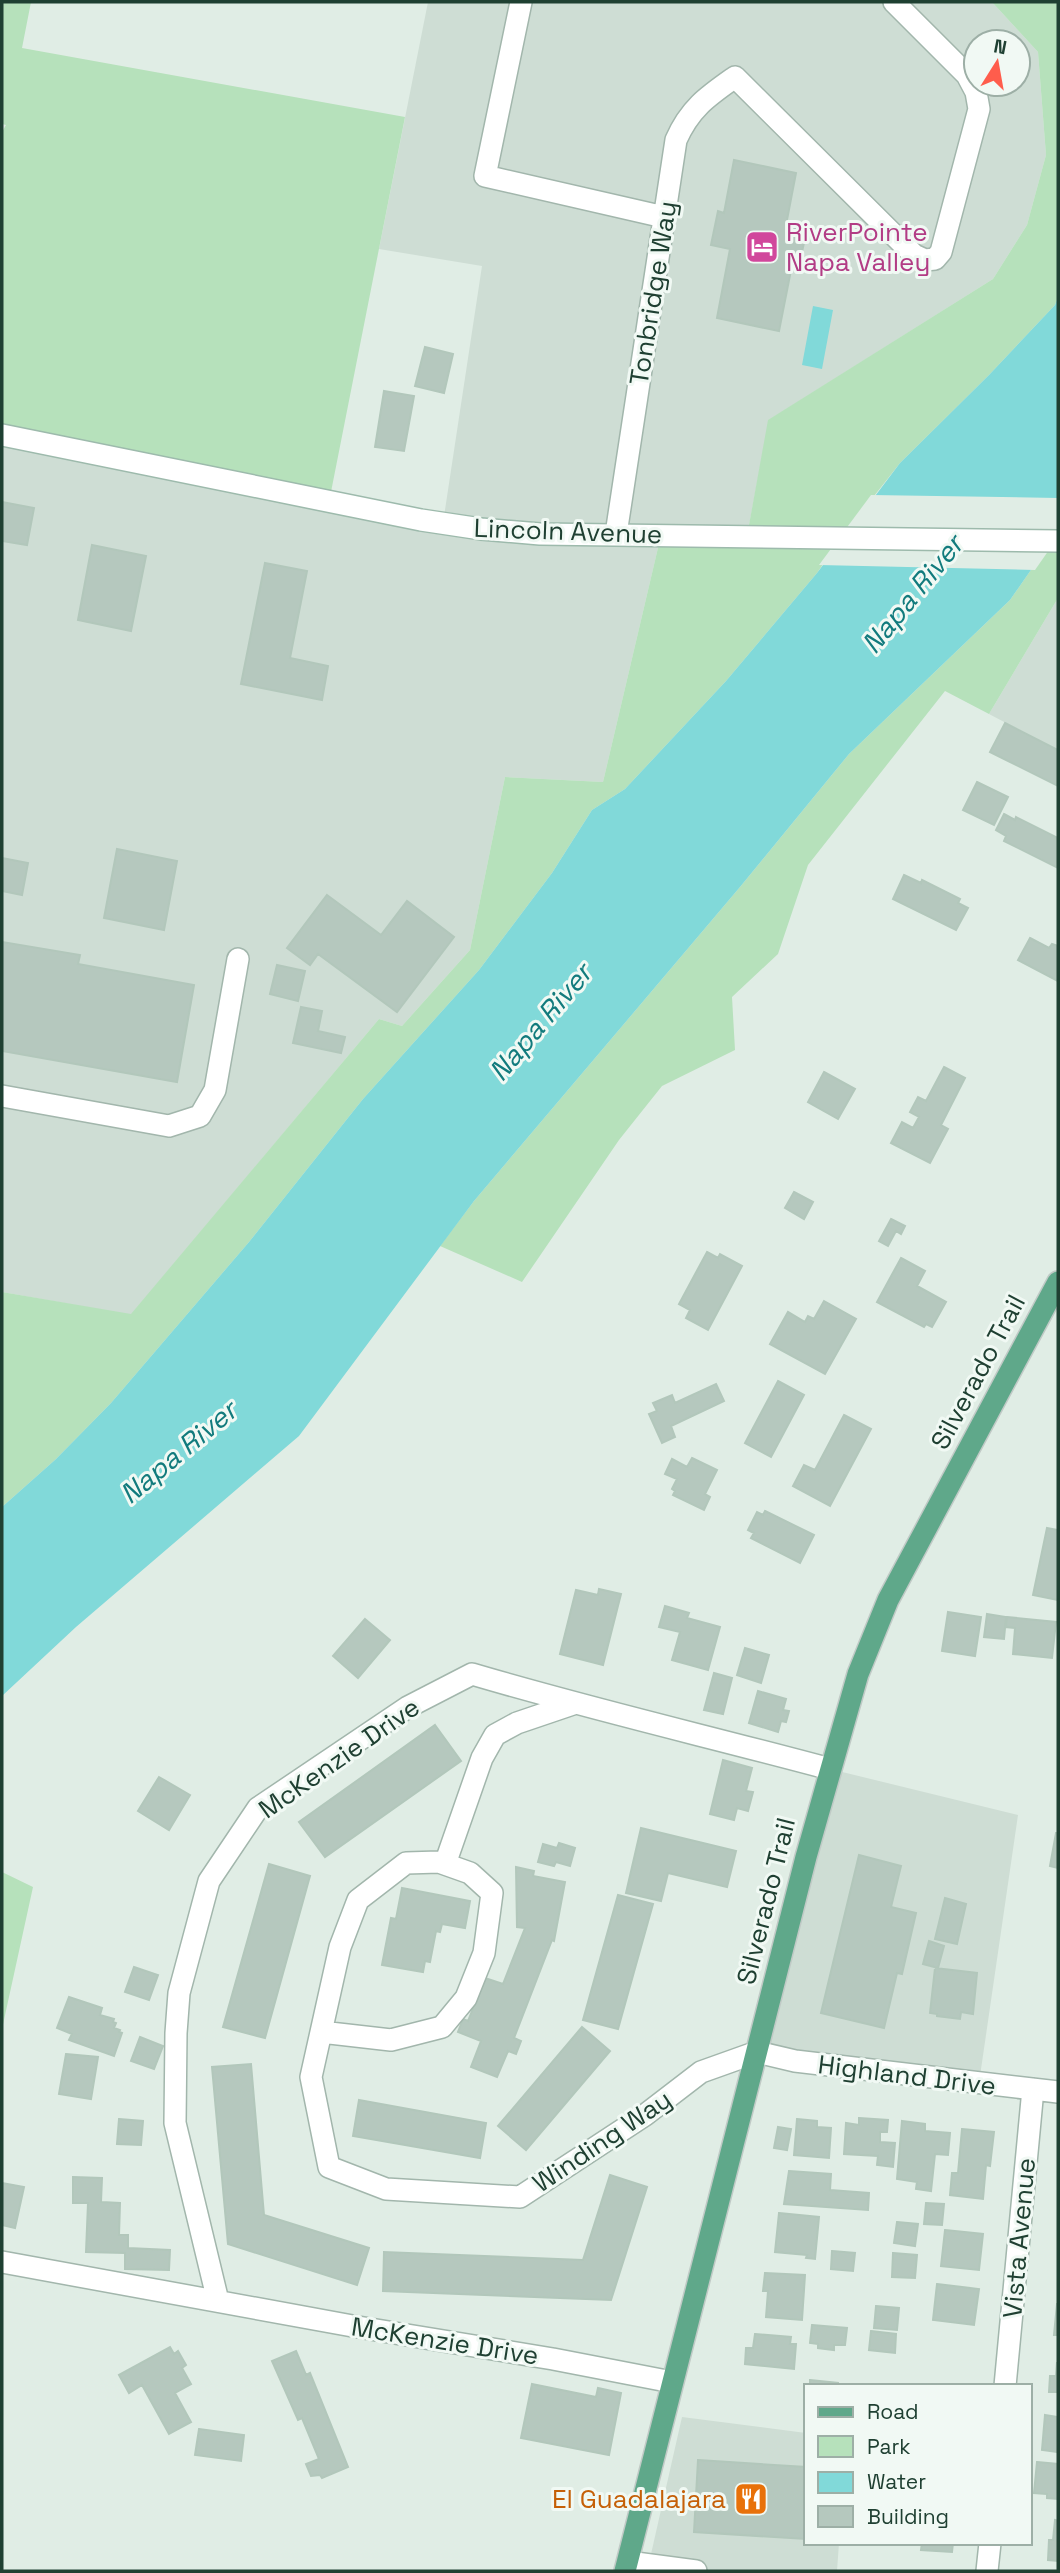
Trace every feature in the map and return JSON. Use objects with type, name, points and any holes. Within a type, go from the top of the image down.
[{"type":"main road","name":"Silverado Trail","points":[[627,2567],[830,1769],[858,1674],[888,1600],[1058,1282]]},
{"type":"street","points":[[521,2],[485,176],[664,218]]},
{"type":"street","name":"Tonbridge Way","points":[[616,534],[676,140],[685,120],[702,101],[735,77],[914,255],[925,260],[935,259],[941,252],[979,109],[976,92],[967,75],[894,2]]},
{"type":"street","name":"Lincoln Avenue","points":[[2,435],[443,524],[540,534],[1058,541]]},
{"type":"street","points":[[2,1096],[169,1126],[200,1116],[215,1090],[238,959]]},
{"type":"street","name":"McKenzie Drive","points":[[218,2301],[175,2123],[179,1993],[209,1881],[258,1808],[408,1707],[472,1674],[573,1704],[650,1721],[830,1769]]},
{"type":"street","points":[[445,1864],[482,1758],[495,1735],[517,1723],[573,1704]]},
{"type":"street","name":"Winding Way","points":[[321,2032],[391,2040],[442,2027],[466,1998],[484,1953],[492,1893],[470,1873],[439,1862],[406,1863],[358,1900],[340,1947],[321,2032],[311,2077],[329,2167],[386,2189],[520,2197],[645,2115],[701,2072],[757,2052]]},
{"type":"street","name":"Highland Drive","points":[[757,2052],[795,2061],[1058,2092]]},
{"type":"street","name":"Vista Avenue","points":[[1005,2384],[1033,2090]]},
{"type":"street","name":"McKenzie Drive","points":[[2,2262],[672,2382]]},
{"type":"street","points":[[987,2571],[990,2545]]},
{"type":"street","points":[[627,2567],[696,2571]]},
{"type":"shaded area","points":[[428,2],[992,2],[1016,28],[962,28],[962,98],[1032,98],[1032,45],[1038,52],[1046,155],[1027,225],[993,279],[769,420],[747,536],[661,535],[603,782],[505,777],[470,950],[402,1026],[379,1019],[131,1315],[2,1292],[2,435],[443,523],[482,266],[379,249]]},
{"type":"shaded area","points":[[1058,598],[1058,750],[989,714]]},
{"type":"shaded area","points":[[830,1769],[1018,1815],[979,2083],[757,2052]]},
{"type":"shaded area","points":[[682,2417],[804,2433],[804,2545],[839,2545],[837,2571],[696,2571],[649,2563]]},
{"type":"green space","points":[[2,2],[31,2],[22,48],[405,117],[329,502],[2,435],[2,132],[6,125],[2,124]]},
{"type":"green space","points":[[992,2],[1058,2],[1058,297],[1055,305],[900,463],[817,573],[726,681],[625,789],[592,810],[552,873],[479,970],[363,1099],[249,1242],[111,1403],[56,1459],[2,1507],[2,1292],[131,1314],[379,1019],[402,1026],[470,950],[505,777],[603,782],[661,535],[747,536],[768,420],[993,279],[1027,225],[1046,155],[1038,52],[1032,45],[1032,28],[1016,28]]},
{"type":"green space","points":[[1058,531],[1058,598],[989,714],[945,691],[808,865],[778,954],[732,997],[735,1050],[662,1086],[619,1140],[522,1282],[440,1246],[474,1201],[849,754],[1010,600]]},
{"type":"green space","points":[[2,1872],[33,1887],[2,2029]]},
{"type":"water","name":"Napa River","points":[[1058,297],[1058,531],[1010,600],[849,754],[474,1201],[299,1436],[76,1627],[2,1696],[2,1507],[56,1459],[111,1403],[249,1242],[363,1099],[479,970],[552,873],[592,810],[625,789],[726,681],[817,573],[900,463],[989,375],[1055,305]]},
{"type":"water","points":[[813,306],[833,310],[822,369],[802,365]]},
{"type":"pier","points":[[871,495],[1058,498],[1058,537],[1035,570],[819,565]]},
{"type":"building","name":"RiverPointe Napa Valley","points":[[734,160],[796,173],[786,225],[807,229],[800,261],[793,260],[779,331],[717,318],[730,249],[711,245],[718,211],[724,213]]},
{"type":"building","points":[[425,347],[453,354],[444,393],[415,386]]},
{"type":"building","points":[[384,391],[414,396],[404,451],[375,447]]},
{"type":"building","points":[[2,502],[34,508],[27,545],[2,541]]},
{"type":"building","points":[[92,545],[146,556],[131,631],[78,620]]},
{"type":"building","points":[[265,563],[307,571],[290,658],[328,666],[322,700],[241,684]]},
{"type":"building","points":[[1005,723],[1058,750],[1058,786],[990,752]]},
{"type":"building","points":[[977,782],[1008,797],[994,825],[963,810]]},
{"type":"building","points":[[1004,814],[1015,820],[1016,817],[1058,838],[1058,868],[1004,841],[1006,836],[996,830]]},
{"type":"building","points":[[117,849],[177,861],[164,930],[104,918]]},
{"type":"building","points":[[2,858],[28,863],[22,895],[2,891]]},
{"type":"building","points":[[904,875],[921,883],[922,880],[960,899],[958,903],[968,908],[956,930],[893,899]]},
{"type":"building","points":[[327,895],[381,935],[407,901],[454,937],[397,1012],[318,954],[310,965],[287,948]]},
{"type":"building","points":[[1030,938],[1049,948],[1052,944],[1058,946],[1058,981],[1018,960]]},
{"type":"building","points":[[2,942],[80,955],[78,964],[194,985],[177,1082],[2,1051]]},
{"type":"building","points":[[277,965],[305,971],[298,1001],[270,994]]},
{"type":"building","points":[[301,1007],[322,1011],[318,1031],[345,1037],[341,1053],[293,1043]]},
{"type":"building","points":[[944,1067],[965,1078],[941,1125],[948,1129],[930,1163],[891,1143],[902,1122],[913,1128],[919,1117],[910,1112],[918,1097],[926,1101]]},
{"type":"building","points":[[824,1072],[855,1089],[838,1119],[808,1102]]},
{"type":"building","points":[[794,1192],[813,1202],[804,1219],[785,1208]]},
{"type":"building","points":[[891,1219],[905,1226],[901,1234],[896,1231],[888,1246],[879,1241]]},
{"type":"building","points":[[707,1252],[718,1258],[720,1254],[742,1266],[708,1330],[686,1318],[690,1310],[679,1304]]},
{"type":"building","points":[[901,1258],[925,1271],[917,1286],[946,1302],[932,1327],[926,1324],[924,1327],[877,1302]]},
{"type":"building","points":[[824,1301],[856,1319],[825,1374],[770,1344],[788,1312],[805,1322],[808,1316],[814,1319]]},
{"type":"building","points":[[778,1381],[804,1395],[771,1457],[745,1443]]},
{"type":"building","points":[[716,1384],[724,1401],[671,1426],[675,1437],[662,1443],[649,1414],[657,1411],[653,1403],[672,1395],[675,1403]]},
{"type":"building","points":[[844,1415],[871,1429],[830,1506],[793,1486],[804,1465],[815,1470]]},
{"type":"building","points":[[692,1458],[717,1470],[705,1494],[710,1497],[704,1510],[673,1495],[675,1491],[672,1489],[677,1479],[665,1474],[672,1459],[687,1467]]},
{"type":"building","points":[[765,1511],[814,1535],[800,1563],[751,1538],[754,1533],[748,1530],[757,1512],[763,1515]]},
{"type":"building","points":[[1047,1528],[1058,1530],[1058,1600],[1033,1595]]},
{"type":"building","points":[[599,1589],[621,1594],[603,1665],[560,1654],[576,1590],[598,1595]]},
{"type":"building","points":[[665,1606],[689,1613],[687,1618],[720,1627],[708,1670],[672,1660],[680,1632],[659,1627]]},
{"type":"building","points":[[948,1612],[981,1617],[975,1656],[942,1651]]},
{"type":"building","points":[[987,1614],[1006,1617],[1004,1639],[984,1637]]},
{"type":"building","points":[[1007,1617],[1056,1622],[1052,1658],[1013,1654],[1015,1628],[1006,1627]]},
{"type":"building","points":[[365,1619],[390,1640],[358,1678],[333,1656]]},
{"type":"building","points":[[745,1648],[769,1655],[761,1683],[737,1675]]},
{"type":"building","points":[[714,1673],[732,1678],[723,1714],[704,1710]]},
{"type":"building","points":[[758,1691],[786,1699],[783,1710],[789,1711],[786,1722],[781,1721],[778,1732],[749,1723]]},
{"type":"building","points":[[435,1725],[461,1761],[325,1857],[299,1822]]},
{"type":"building","points":[[723,1760],[752,1768],[746,1791],[753,1792],[748,1811],[737,1808],[734,1820],[710,1814]]},
{"type":"building","points":[[159,1777],[190,1795],[169,1830],[138,1811]]},
{"type":"building","points":[[641,1828],[736,1851],[727,1887],[668,1873],[661,1901],[626,1893]]},
{"type":"building","points":[[1058,1833],[1058,1868],[1050,1866]]},
{"type":"building","points":[[559,1843],[575,1848],[570,1866],[556,1862],[554,1866],[538,1862],[543,1844],[557,1848]]},
{"type":"building","points":[[859,1855],[901,1866],[891,1907],[916,1913],[902,1974],[897,1973],[884,2028],[821,2013]]},
{"type":"building","points":[[269,1864],[310,1876],[265,2038],[223,2027]]},
{"type":"building","points":[[516,1867],[534,1871],[533,1876],[565,1882],[554,1941],[552,1940],[514,2038],[521,2041],[516,2054],[508,2051],[497,2077],[471,2067],[481,2041],[458,2032],[463,2019],[468,2021],[485,1978],[503,1984],[525,1928],[517,1927]]},
{"type":"building","points":[[402,1888],[470,1901],[465,1928],[442,1924],[440,1932],[436,1931],[430,1962],[425,1961],[423,1972],[382,1965],[391,1918],[396,1919]]},
{"type":"building","points":[[618,1895],[653,1904],[618,2029],[583,2020]]},
{"type":"building","points":[[945,1898],[966,1904],[957,1944],[935,1939]]},
{"type":"building","points":[[929,1941],[944,1946],[938,1968],[923,1964]]},
{"type":"building","points":[[134,1967],[158,1975],[149,2000],[125,1992]]},
{"type":"building","points":[[935,1968],[977,1973],[973,2014],[961,2012],[960,2019],[930,2013]]},
{"type":"building","points":[[69,1997],[102,2008],[100,2015],[114,2019],[114,2028],[122,2033],[114,2056],[69,2040],[72,2034],[57,2028]]},
{"type":"building","points":[[582,2027],[610,2051],[526,2150],[498,2126]]},
{"type":"building","points":[[140,2037],[163,2046],[154,2069],[131,2061]]},
{"type":"building","points":[[66,2054],[98,2057],[91,2099],[59,2094]]},
{"type":"building","points":[[251,2064],[264,2215],[369,2248],[357,2285],[228,2244],[212,2067]]},
{"type":"building","points":[[359,2100],[486,2123],[480,2158],[353,2136]]},
{"type":"building","points":[[859,2118],[888,2120],[887,2132],[880,2132],[880,2142],[895,2143],[893,2167],[877,2165],[878,2156],[844,2154],[846,2123],[859,2125]]},
{"type":"building","points":[[119,2119],[143,2121],[141,2145],[117,2144]]},
{"type":"building","points":[[797,2119],[817,2121],[817,2127],[831,2128],[829,2158],[794,2155]]},
{"type":"building","points":[[902,2121],[925,2124],[925,2131],[950,2133],[948,2155],[935,2154],[931,2191],[916,2189],[917,2182],[897,2179]]},
{"type":"building","points":[[778,2127],[791,2129],[787,2150],[774,2148]]},
{"type":"building","points":[[962,2129],[994,2132],[990,2166],[986,2165],[983,2199],[950,2195],[952,2173],[958,2173]]},
{"type":"building","points":[[789,2171],[831,2174],[830,2190],[869,2193],[868,2210],[784,2204]]},
{"type":"building","points":[[610,2175],[647,2187],[611,2300],[383,2291],[384,2252],[583,2260]]},
{"type":"building","points":[[73,2177],[102,2178],[101,2202],[120,2203],[119,2235],[128,2235],[128,2248],[170,2250],[169,2270],[125,2269],[125,2253],[86,2252],[88,2203],[73,2203]]},
{"type":"building","points":[[2,2183],[24,2187],[15,2228],[2,2225]]},
{"type":"building","points":[[926,2203],[944,2204],[942,2225],[924,2224]]},
{"type":"building","points":[[779,2213],[819,2217],[815,2259],[806,2258],[807,2255],[775,2252]]},
{"type":"building","points":[[897,2222],[918,2224],[915,2246],[894,2243]]},
{"type":"building","points":[[945,2230],[983,2234],[979,2270],[941,2266]]},
{"type":"building","points":[[832,2251],[855,2253],[853,2271],[831,2269]]},
{"type":"building","points":[[893,2253],[917,2255],[915,2278],[892,2277]]},
{"type":"building","points":[[765,2273],[805,2275],[802,2320],[766,2317],[768,2291],[763,2291]]},
{"type":"building","points":[[937,2284],[979,2289],[974,2325],[933,2320]]},
{"type":"building","points":[[1057,2304],[1058,2335],[1054,2335]]},
{"type":"building","points":[[876,2306],[899,2308],[897,2330],[874,2328]]},
{"type":"building","points":[[812,2325],[847,2328],[845,2345],[834,2345],[834,2350],[818,2348],[818,2344],[810,2343]]},
{"type":"building","points":[[871,2331],[896,2334],[895,2353],[869,2350]]},
{"type":"building","points":[[755,2334],[791,2337],[790,2344],[796,2344],[794,2369],[745,2364],[746,2348],[753,2348]]},
{"type":"building","points":[[170,2347],[174,2354],[178,2351],[186,2365],[182,2368],[191,2384],[175,2393],[191,2422],[169,2434],[142,2385],[129,2393],[119,2375]]},
{"type":"building","points":[[296,2351],[306,2375],[310,2373],[348,2467],[322,2478],[320,2475],[311,2476],[306,2464],[319,2459],[302,2418],[298,2420],[272,2361]]},
{"type":"building","points":[[1057,2362],[1058,2392],[1049,2392],[1050,2376],[1056,2376]]},
{"type":"building","points":[[810,2380],[838,2383],[838,2384],[810,2384]]},
{"type":"building","points":[[532,2384],[596,2397],[598,2388],[621,2393],[609,2455],[521,2438]]},
{"type":"building","points":[[1045,2415],[1058,2417],[1058,2452],[1042,2450]]},
{"type":"building","points":[[199,2429],[244,2435],[241,2461],[195,2455]]},
{"type":"building","name":"El Guadalajara","points":[[698,2460],[804,2467],[804,2539],[694,2532]]},
{"type":"building","points":[[1037,2462],[1058,2464],[1058,2499],[1047,2498],[1047,2494],[1034,2493]]},
{"type":"building","points":[[1055,2520],[1058,2521],[1058,2561],[1048,2560],[1049,2540],[1053,2540]]},
{"type":"building","points":[[922,2545],[953,2545],[952,2552],[921,2550]]},
{"type":"place","name":"RiverPointe Napa Valley","points":[[762,247]]},
{"type":"place","name":"El Guadalajara","points":[[751,2499]]}]
